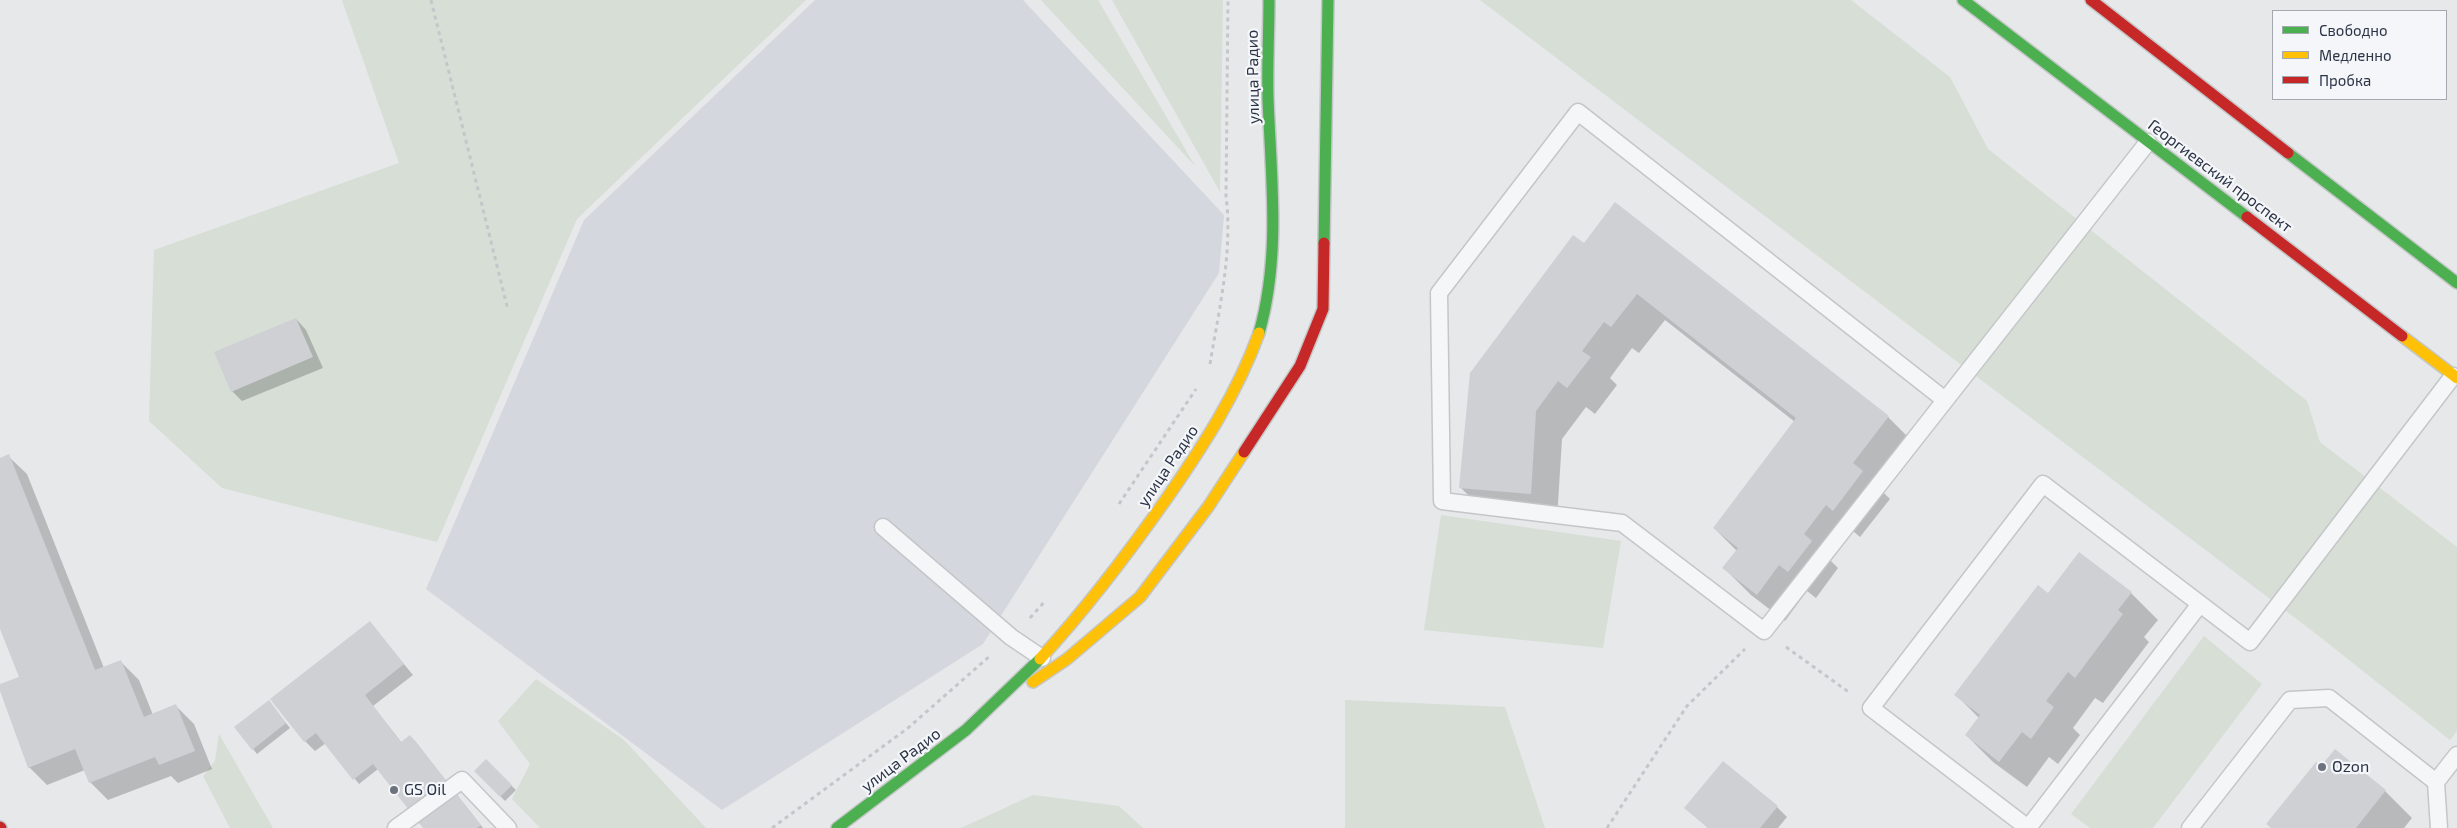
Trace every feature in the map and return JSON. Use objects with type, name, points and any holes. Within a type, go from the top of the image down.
[{"type":"main road","name":"улица Радио","points":[[837,828],[922,766],[984,715],[1042,658],[1104,585],[1149,524],[1223,413],[1244,375],[1257,342],[1266,308],[1272,273],[1271,156],[1268,95],[1269,0]]},
{"type":"main road","points":[[984,715],[1067,659],[1140,597],[1208,507],[1300,366],[1323,309],[1328,0]]},
{"type":"main road","name":"Георгиевский проспект","points":[[1963,0],[2455,377]]},
{"type":"main road","points":[[2091,0],[2457,282]]},
{"type":"lane","points":[[1945,400],[1578,112],[1439,292],[1442,501],[1622,523],[1764,631],[2148,142]]},
{"type":"lane","points":[[2200,604],[2028,828],[1871,708],[2043,484],[2250,642],[2455,377]]},
{"type":"lane","points":[[883,527],[1011,638],[1042,658]]},
{"type":"lane","points":[[2190,828],[2290,700],[2329,698],[2436,782]]},
{"type":"lane","points":[[2439,828],[2436,782],[2457,754]]},
{"type":"lane","points":[[396,828],[462,780],[508,828]]},
{"type":"path","points":[[431,0],[508,310]]},
{"type":"path","points":[[1209,369],[1224,278],[1230,226],[1226,196],[1228,0]]},
{"type":"path","points":[[1117,508],[1198,386]]},
{"type":"path","points":[[772,828],[908,728],[1011,638],[1047,598]]},
{"type":"path","points":[[1607,828],[1687,706],[1764,631],[1871,708]]},
{"type":"shaded area","points":[[342,0],[806,0],[577,219],[437,542],[222,488],[149,421],[154,250],[399,163]]},
{"type":"shaded area","points":[[815,0],[1023,0],[1224,215],[1219,273],[983,644],[722,810],[426,589],[584,220]]},
{"type":"shaded area","points":[[1041,0],[1098,0],[1195,166]]},
{"type":"shaded area","points":[[1112,0],[1223,0],[1220,192]]},
{"type":"shaded area","points":[[1480,0],[1851,0],[1950,77],[1988,149],[2307,401],[2320,442],[2457,547],[2457,731],[2450,740],[2315,633]]},
{"type":"shaded area","points":[[1441,515],[1621,541],[1603,648],[1424,630]]},
{"type":"shaded area","points":[[2204,636],[2262,684],[2153,828],[2090,828],[2071,814]]},
{"type":"shaded area","points":[[536,679],[624,740],[706,828],[540,828],[512,799],[530,764],[498,721]]},
{"type":"shaded area","points":[[1345,700],[1505,707],[1545,828],[1345,828]]},
{"type":"shaded area","points":[[219,734],[273,828],[230,828],[203,776],[215,761]]},
{"type":"shaded area","points":[[1033,795],[1119,806],[1143,828],[961,828]]},
{"type":"building","points":[[1615,202],[1889,416],[1853,463],[1863,471],[1833,511],[1826,505],[1804,534],[1812,541],[1788,572],[1779,565],[1757,595],[1722,568],[1738,548],[1713,528],[1796,418],[1637,294],[1611,327],[1604,322],[1582,351],[1591,357],[1567,388],[1558,381],[1536,411],[1531,494],[1459,488],[1470,373],[1573,235],[1584,243]]},
{"type":"building","points":[[296,318],[313,357],[231,392],[214,352]]},
{"type":"building","points":[[9,454],[95,670],[121,660],[144,717],[176,704],[195,751],[159,765],[155,757],[89,783],[75,749],[28,768],[0,691],[0,684],[19,677],[0,629],[0,458]]},
{"type":"building","points":[[2079,552],[2132,592],[2118,610],[2123,614],[2075,678],[2068,672],[2046,701],[2054,707],[2031,739],[2022,732],[1999,762],[1965,735],[1980,715],[1954,695],[2038,585],[2048,593]]},
{"type":"building","points":[[370,621],[404,664],[365,695],[401,742],[410,735],[481,825],[477,828],[423,828],[373,764],[353,780],[316,733],[304,742],[270,699]]},
{"type":"building","points":[[269,700],[286,723],[252,750],[234,727]]},
{"type":"building","points":[[2335,749],[2386,790],[2356,828],[2271,828],[2266,824],[2316,762],[2321,766]]},
{"type":"building","points":[[486,759],[512,785],[500,797],[474,771]]},
{"type":"building","points":[[1723,761],[1778,806],[1760,828],[1708,828],[1684,808]]},
{"type":"traffic: fast","points":[[1259,333],[1270,275],[1273,217],[1268,87],[1269,0]]},
{"type":"traffic: fast","points":[[1324,243],[1328,0]]},
{"type":"traffic: fast","points":[[1963,0],[2247,217]]},
{"type":"traffic: fast","points":[[2288,153],[2457,283]]},
{"type":"traffic: fast","points":[[837,828],[966,730],[1040,659]]},
{"type":"traffic: slow","points":[[1040,659],[1106,581],[1180,478],[1230,398],[1259,333]]},
{"type":"traffic: slow","points":[[2402,336],[2457,378]]},
{"type":"traffic: slow","points":[[1033,682],[1067,659],[1140,597],[1208,507],[1244,452]]},
{"type":"traffic: jam","points":[[2091,0],[2288,153]]},
{"type":"traffic: jam","points":[[2247,217],[2402,336]]},
{"type":"traffic: jam","points":[[1244,452],[1300,366],[1323,309],[1324,243]]},
{"type":"place","name":"Ozon","points":[[2322,767]]},
{"type":"place","name":"GS Oil","points":[[394,790]]}]
